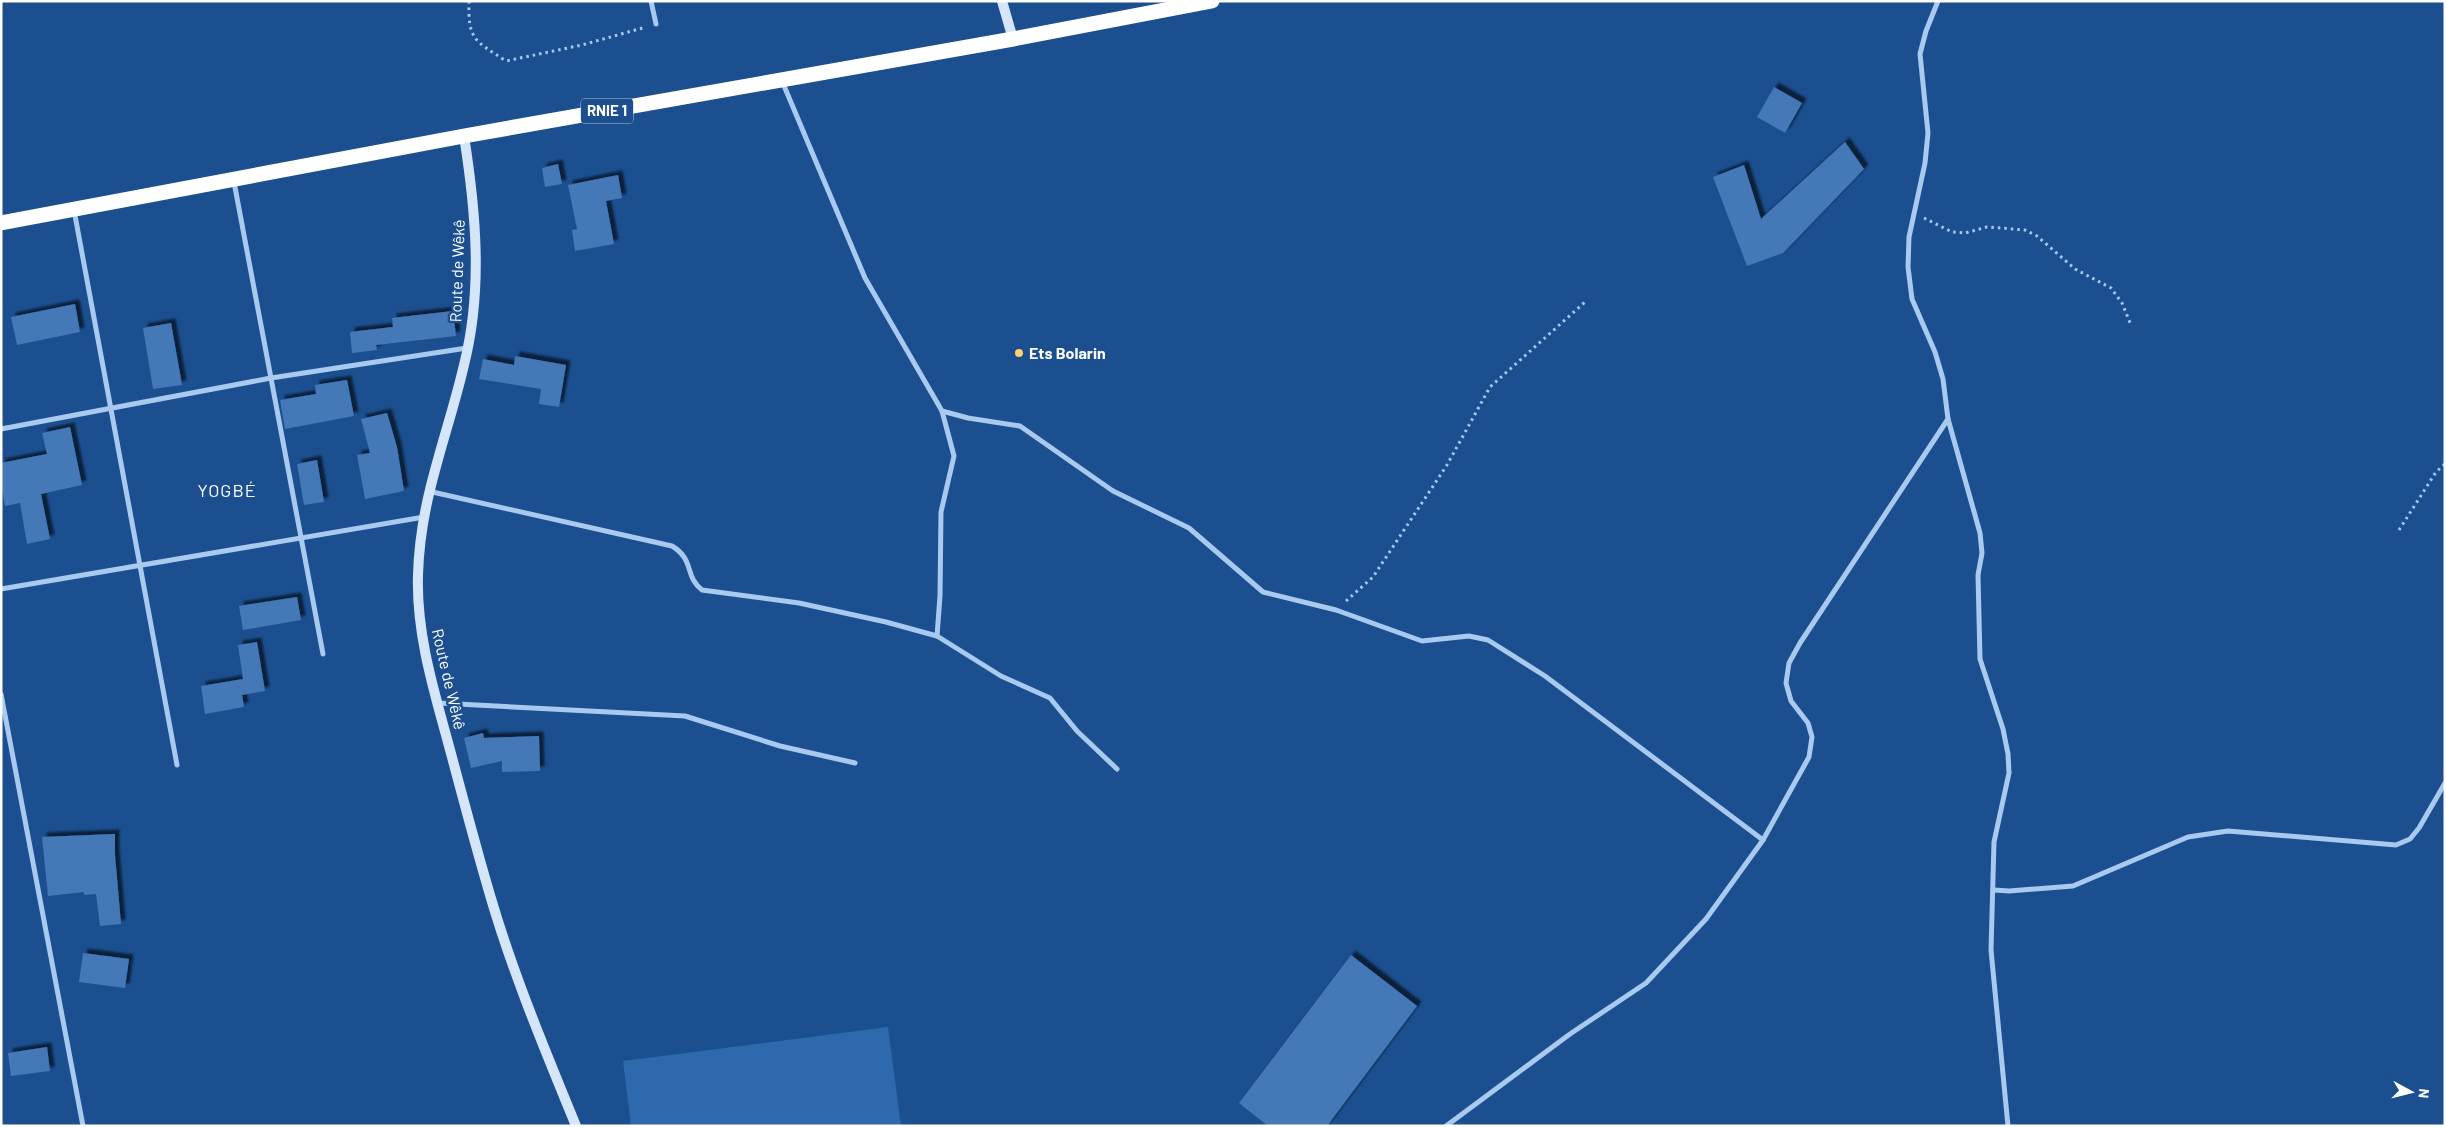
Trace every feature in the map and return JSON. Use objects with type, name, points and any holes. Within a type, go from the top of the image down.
[{"type":"highway","name":"RNIE 1","points":[[1,223],[464,136],[1013,39],[1212,1]]},
{"type":"street","points":[[651,1],[656,24]]},
{"type":"street","points":[[1002,1],[1013,39]]},
{"type":"street","points":[[1938,1],[1926,31],[1920,54],[1928,133],[1925,163],[1909,237],[1908,267],[1912,299],[1935,352],[1943,379],[1948,419],[1980,533],[1982,553],[1978,575],[1980,659],[2003,729],[2008,754],[2009,773],[1994,842],[1991,950],[2008,1126]]},
{"type":"street","points":[[782,80],[865,278],[942,411],[954,456],[940,512],[940,596],[937,636]]},
{"type":"street","name":"Route de Wêkê","points":[[464,136],[473,196],[476,245],[472,326],[468,348],[428,491],[418,577],[420,621],[427,664],[490,896],[536,1028],[576,1126]]},
{"type":"street","points":[[234,179],[323,654]]},
{"type":"street","points":[[74,209],[178,765]]},
{"type":"street","points":[[1,429],[271,378],[468,348]]},
{"type":"street","points":[[942,411],[968,418],[1020,426],[1113,490],[1189,528],[1263,592],[1336,610],[1422,641],[1469,636],[1488,640],[1544,676],[1763,840]]},
{"type":"street","points":[[1446,1126],[1570,1034],[1646,983],[1706,919],[1763,840],[1799,778],[1809,757],[1811,744],[1812,737],[1808,723],[1791,701],[1788,692],[1786,683],[1789,663],[1800,643],[1948,419]]},
{"type":"street","points":[[428,491],[672,546],[683,552],[695,584],[702,590],[799,603],[886,622],[937,636],[1001,676],[1050,698],[1077,731],[1117,769]]},
{"type":"street","points":[[1,588],[424,517]]},
{"type":"street","points":[[1,694],[83,1126]]},
{"type":"street","points":[[437,703],[685,716],[780,746],[855,763]]},
{"type":"street","points":[[1994,890],[2009,892],[2073,886],[2188,837],[2228,832],[2396,845],[2410,839],[2420,828],[2445,783]]},
{"type":"path","points":[[469,1],[468,24],[471,34],[478,43],[506,61],[582,44],[656,24]]},
{"type":"path","points":[[1914,213],[1952,232],[1965,233],[1986,227],[2025,230],[2037,236],[2075,269],[2111,288],[2122,303],[2131,325]]},
{"type":"path","points":[[1336,610],[1373,577],[1447,466],[1490,387],[1585,302]]},
{"type":"path","points":[[2399,530],[2436,472],[2445,464]]},
{"type":"shaded area","points":[[888,1027],[901,1126],[631,1126],[623,1061]]},
{"type":"building","points":[[1774,87],[1802,103],[1785,133],[1757,117]]},
{"type":"building","points":[[1845,142],[1864,169],[1783,253],[1747,266],[1713,177],[1744,165],[1761,219]]},
{"type":"building","points":[[558,164],[562,184],[545,187],[542,168]]},
{"type":"building","points":[[618,175],[622,198],[606,201],[614,244],[575,251],[572,230],[577,229],[568,185]]},
{"type":"building","points":[[75,304],[80,332],[17,345],[11,317]]},
{"type":"building","points":[[453,311],[456,336],[376,345],[377,350],[352,353],[350,332],[393,327],[392,318]]},
{"type":"building","points":[[171,323],[182,385],[153,389],[143,328]]},
{"type":"building","points":[[515,356],[566,365],[559,407],[539,404],[541,389],[479,379],[483,359],[514,365]]},
{"type":"building","points":[[347,380],[354,416],[285,429],[280,400],[316,394],[315,385]]},
{"type":"building","points":[[387,413],[397,447],[404,491],[365,499],[357,455],[370,453],[361,419]]},
{"type":"building","points":[[70,427],[82,485],[41,494],[50,539],[27,544],[20,503],[5,506],[1,485],[1,463],[47,454],[42,433]]},
{"type":"building","points":[[317,460],[324,502],[304,505],[297,464]]},
{"type":"building","points":[[297,597],[301,620],[243,630],[239,606]]},
{"type":"building","points":[[257,642],[265,691],[242,695],[244,707],[205,714],[201,686],[243,679],[238,645]]},
{"type":"building","points":[[483,733],[484,738],[539,736],[540,771],[502,772],[502,761],[471,768],[464,738]]},
{"type":"building","points":[[115,834],[121,924],[100,926],[96,894],[84,895],[84,892],[48,896],[42,837]]},
{"type":"building","points":[[83,953],[129,959],[125,988],[79,982]]},
{"type":"building","points":[[1351,955],[1417,1006],[1327,1126],[1268,1126],[1239,1103]]},
{"type":"building","points":[[47,1047],[50,1071],[11,1076],[8,1053]]},
{"type":"place","name":"Ets Bolarin","points":[[1019,353]]},
{"type":"district","name":"YOGBÉ","points":[[227,491]]}]
